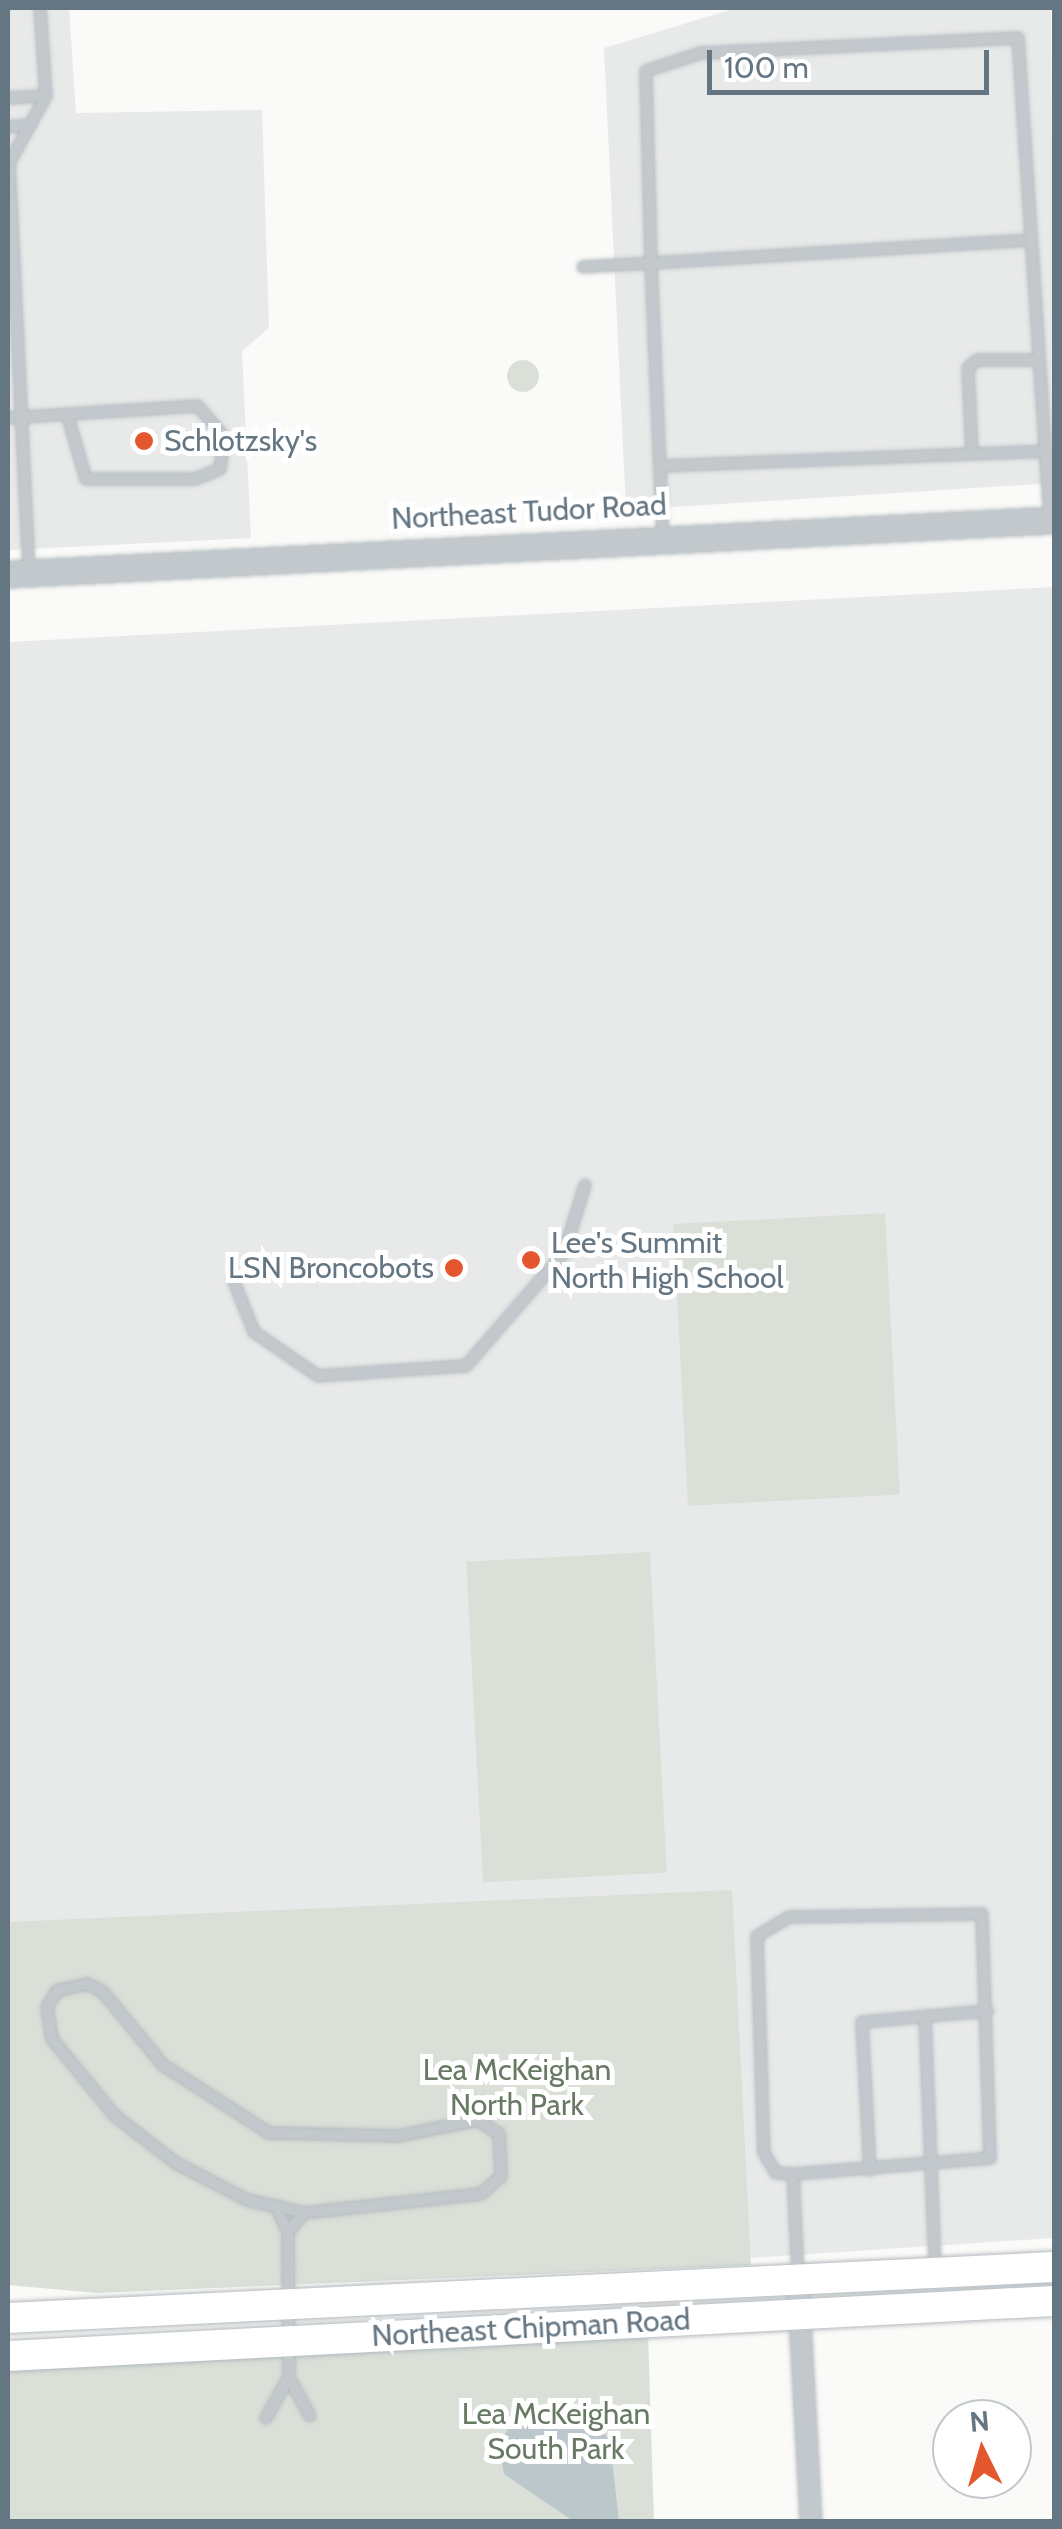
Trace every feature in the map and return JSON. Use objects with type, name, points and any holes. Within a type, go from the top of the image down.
[{"type":"main road","name":"Northeast Chipman Road","points":[[8,2318],[1054,2267]]},
{"type":"main road","name":"Northeast Chipman Road","points":[[8,2356],[1054,2301]]},
{"type":"street","name":"Northeast Tudor Road","points":[[18,573],[1052,520]]},
{"type":"street","points":[[798,2281],[811,2522]]},
{"type":"lane","points":[[18,573],[8,173],[46,96],[40,8]]},
{"type":"lane","points":[[663,538],[646,71],[701,53],[776,49],[1018,38],[1052,520]]},
{"type":"lane","points":[[8,98],[46,96]]},
{"type":"lane","points":[[8,127],[30,126]]},
{"type":"lane","points":[[583,267],[1032,240]]},
{"type":"lane","points":[[972,454],[968,368],[977,360],[1039,360]]},
{"type":"lane","points":[[14,418],[67,414],[198,406],[224,437],[220,470],[195,480],[86,478],[67,414]]},
{"type":"lane","points":[[660,466],[1045,451]]},
{"type":"lane","points":[[233,1279],[254,1332],[318,1376],[466,1366],[564,1253],[585,1185]]},
{"type":"lane","points":[[970,1910],[985,1928],[988,2011],[994,2150],[975,2163],[776,2173],[764,2153],[755,1952],[763,1928],[788,1917],[970,1910]]},
{"type":"lane","points":[[87,1984],[103,1992],[190,2088],[269,2133],[398,2136],[478,2120],[499,2134],[502,2176],[480,2194],[304,2213],[276,2206],[176,2163],[115,2116],[52,2039],[47,2007],[57,1991],[87,1984]]},
{"type":"lane","points":[[870,2170],[862,2022],[988,2011]]},
{"type":"lane","points":[[924,2016],[935,2274]]},
{"type":"lane","points":[[793,2174],[798,2281]]},
{"type":"lane","points":[[276,2206],[288,2232],[283,2305],[288,2377],[310,2416]]},
{"type":"lane","points":[[288,2232],[304,2213]]},
{"type":"lane","points":[[266,2418],[288,2377]]},
{"type":"shaded area","points":[[8,8],[69,8],[76,113],[262,110],[269,328],[242,351],[251,538],[8,550]]},
{"type":"shaded area","points":[[1051,8],[1054,483],[626,510],[604,48],[730,10]]},
{"type":"shaded area","name":"Lee's Summit North High School","points":[[1054,587],[1054,2238],[749,2258],[8,1922],[8,642]]},
{"type":"shaded area","points":[[558,2403],[594,2416],[610,2442],[619,2521],[573,2521],[504,2474],[499,2446],[510,2425]]},
{"type":"green space","points":[[523,360],[534,365],[539,376],[534,387],[523,392],[512,387],[507,376],[512,365]]},
{"type":"green space","points":[[885,1213],[900,1495],[688,1506],[673,1224]]},
{"type":"green space","points":[[650,1552],[667,1873],[483,1882],[466,1562]]},
{"type":"green space","name":"Lea McKeighan North Park","points":[[732,1890],[751,2265],[97,2293],[8,2285],[8,1922]]},
{"type":"green space","name":"Lea McKeighan South Park","points":[[648,2335],[654,2521],[8,2522],[8,2368]]},
{"type":"place","name":"Schlotzsky's","points":[[144,441]]},
{"type":"place","name":"Lee's Summit North High School","points":[[531,1260]]},
{"type":"place","name":"LSN Broncobots","points":[[454,1268]]}]
